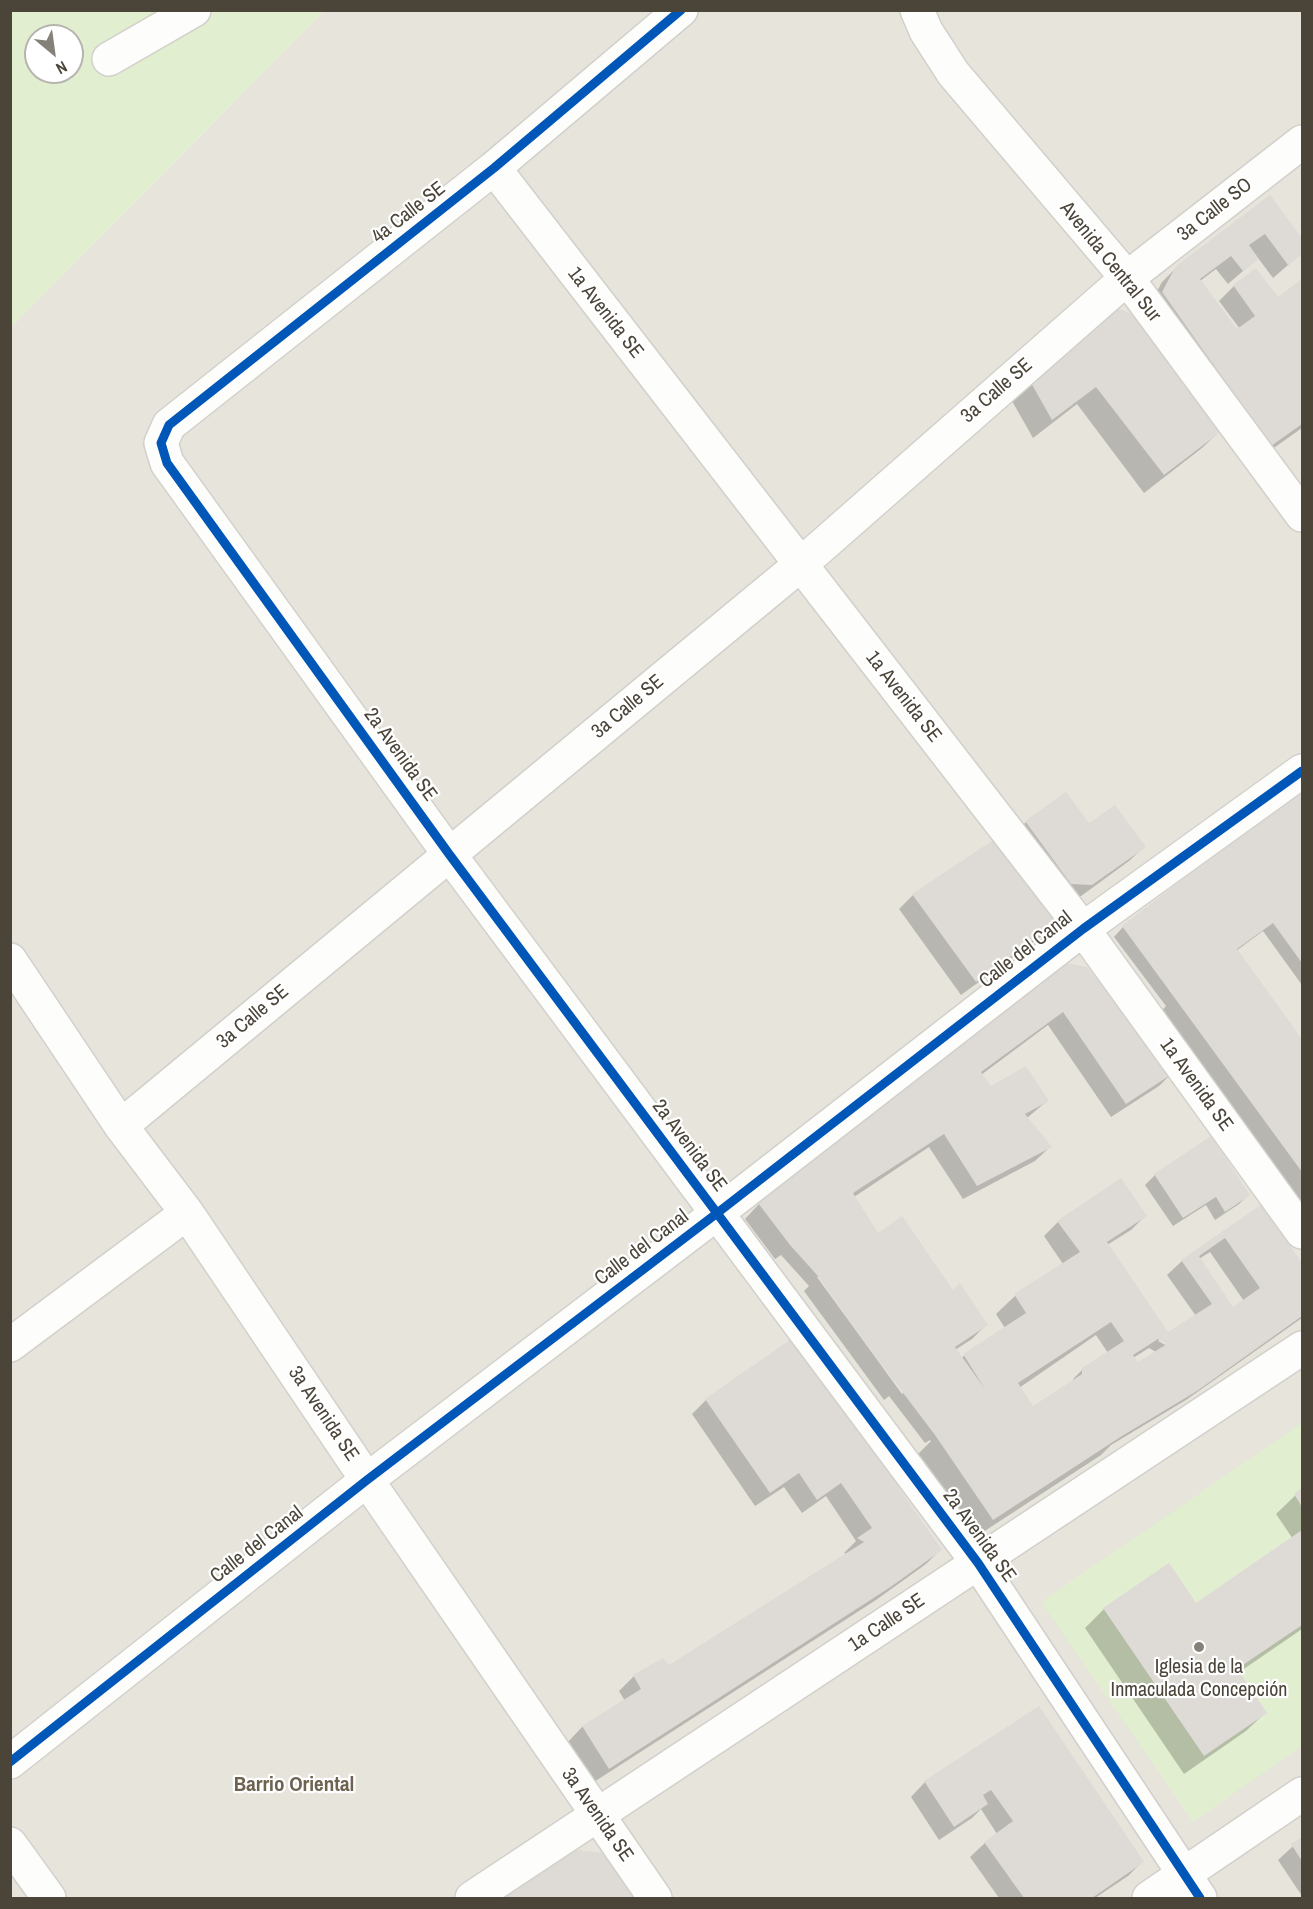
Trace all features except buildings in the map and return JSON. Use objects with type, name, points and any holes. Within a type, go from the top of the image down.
[{"type":"street","points":[[109,58],[194,10]]},
{"type":"street","name":"4a Calle SE","points":[[161,443],[169,425],[494,168],[681,10]]},
{"type":"street","name":"Avenida Central Sur","points":[[917,10],[926,31],[953,73],[1127,278],[1302,515]]},
{"type":"street","name":"3a Calle SO","points":[[1127,278],[1302,141]]},
{"type":"street","name":"1a Avenida SE","points":[[494,168],[1083,929],[1302,1232]]},
{"type":"street","name":"3a Calle SE","points":[[121,1126],[800,565],[1127,278]]},
{"type":"street","name":"2a Avenida SE","points":[[161,443],[167,463],[449,854],[978,1563],[1192,1887]]},
{"type":"street","name":"Calle del Canal","points":[[10,1762],[368,1480],[1083,929],[1302,771]]},
{"type":"street","name":"3a Avenida SE","points":[[10,960],[121,1126],[187,1213],[596,1816],[655,1899]]},
{"type":"street","points":[[10,1346],[187,1213]]},
{"type":"street","name":"1a Calle SE","points":[[472,1899],[1302,1348]]},
{"type":"street","points":[[1149,1899],[1192,1887],[1302,1794]]},
{"type":"street","points":[[10,1844],[49,1899]]},
{"type":"shaded area","points":[[324,11],[1302,11],[1302,1898],[11,1898],[11,327]]},
{"type":"green space","points":[[11,11],[324,11],[11,327]]},
{"type":"green space","points":[[1302,1423],[1302,1488],[1294,1494],[1302,1507],[1302,1530],[1196,1603],[1169,1563],[1103,1608],[1204,1756],[1267,1713],[1237,1669],[1302,1625],[1302,1746],[1193,1822],[1041,1602]]},
{"type":"cycle path","points":[[681,10],[494,168],[169,425],[161,443],[167,463],[449,854],[978,1563],[1200,1898]]},
{"type":"cycle path","points":[[10,1762],[367,1480],[716,1214],[1083,929],[1302,771]]},
{"type":"place","name":"Iglesia de la Inmaculada Concepción","points":[[1199,1647]]},
{"type":"district","name":"Barrio Oriental","points":[[294,1785]]}]
